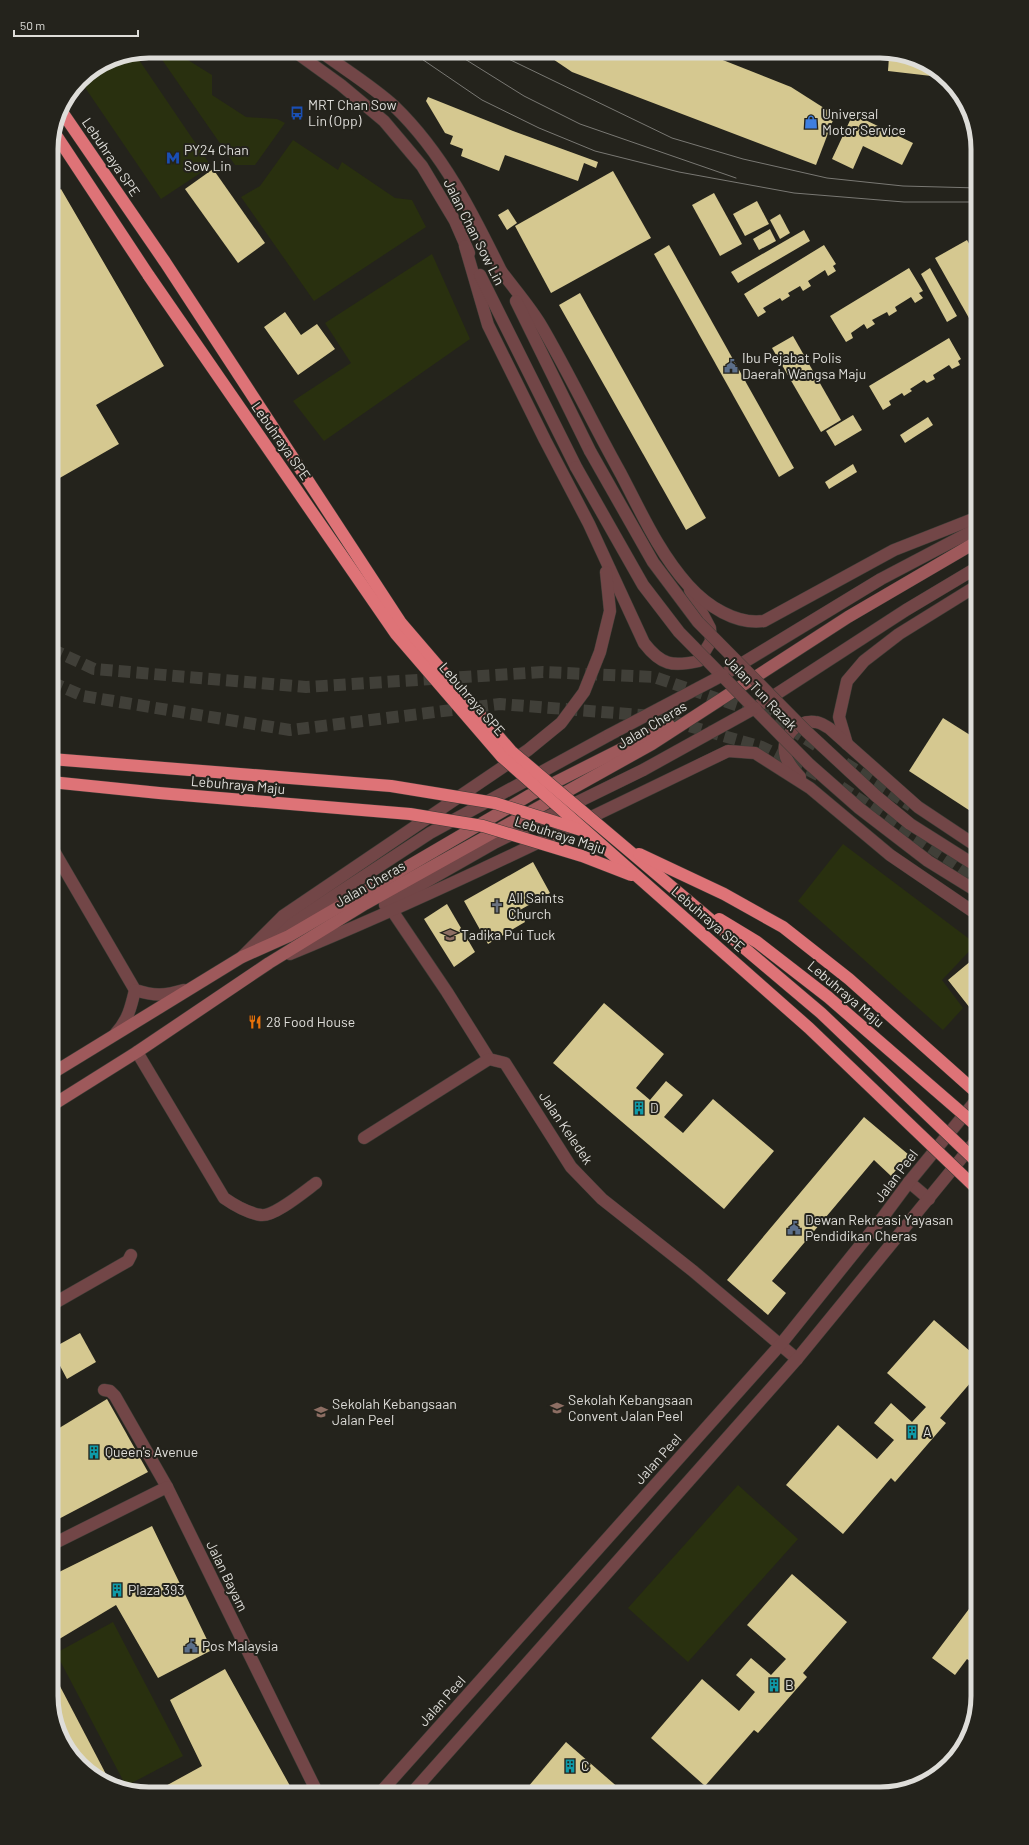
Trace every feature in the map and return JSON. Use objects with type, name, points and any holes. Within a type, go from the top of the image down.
[{"type":"highway","name":"Lebuhraya SPE","points":[[64,116],[169,269],[401,623],[511,751],[821,1013],[971,1156]]},
{"type":"highway","name":"Lebuhraya SPE","points":[[59,139],[149,276],[396,634],[502,757],[809,1028],[971,1183]]},
{"type":"highway","name":"Lebuhraya Maju","points":[[58,760],[412,789],[495,803],[554,821],[608,840],[724,894],[783,927],[849,979],[971,1088]]},
{"type":"highway","name":"Lebuhraya Maju","points":[[58,783],[159,793],[410,814],[483,826],[582,856],[632,875],[693,905],[758,942],[828,997],[971,1121]]},
{"type":"main road","name":"Jalan Cheras","points":[[58,1102],[137,1052],[269,963],[365,904],[652,744],[848,617],[971,546]]},
{"type":"main road","name":"Jalan Cheras","points":[[58,1070],[242,957],[289,936],[530,795],[714,704]]},
{"type":"street","name":"Jalan Chan Sow Lin","points":[[304,58],[341,85],[384,121],[422,166],[455,221],[576,467]]},
{"type":"street","name":"Jalan Chan Sow Lin","points":[[329,58],[393,106],[434,151],[466,202],[590,451]]},
{"type":"street","points":[[466,246],[488,325],[545,440],[589,524],[605,562],[644,643],[654,656],[666,662],[682,664],[699,660],[711,641],[710,628],[688,586],[668,559],[646,522],[541,326],[501,271]]},
{"type":"street","name":"Jalan Tun Razak","points":[[590,451],[654,562],[675,594],[698,622],[806,731],[876,796],[910,824],[971,863]]},
{"type":"street","name":"Jalan Tun Razak","points":[[576,467],[643,585],[679,632],[810,764],[859,808],[928,862],[971,888]]},
{"type":"street","points":[[688,586],[705,600],[732,618],[745,622],[764,621],[894,550],[971,520]]},
{"type":"street","points":[[242,957],[430,834],[608,735],[723,675],[881,579],[971,532]]},
{"type":"street","points":[[242,957],[283,916],[528,750],[561,724],[584,692],[600,652],[610,611],[605,562]]},
{"type":"street","points":[[269,963],[371,912],[494,843],[643,770],[755,708],[906,610],[971,571]]},
{"type":"street","points":[[847,744],[839,717],[847,681],[864,661],[899,634],[971,589]]},
{"type":"street","points":[[810,788],[792,768],[785,754],[790,732],[803,722],[817,722],[829,728],[918,807],[971,842]]},
{"type":"street","points":[[269,963],[366,923],[728,752],[755,753],[810,788],[890,855],[971,910]]},
{"type":"street","points":[[58,858],[135,990],[130,1013],[123,1025],[114,1034]]},
{"type":"street","points":[[364,1138],[489,1059],[447,992],[391,910]]},
{"type":"street","points":[[135,990],[155,996],[189,989]]},
{"type":"street","points":[[137,1052],[224,1198],[234,1205],[262,1215],[279,1209],[316,1183]]},
{"type":"street","name":"Jalan Keledek","points":[[489,1059],[505,1063],[571,1167],[602,1199],[693,1271],[797,1359]]},
{"type":"street","name":"Jalan Peel","points":[[385,1787],[781,1344],[883,1217],[909,1182],[971,1107]]},
{"type":"street","points":[[417,1787],[797,1359],[971,1147]]},
{"type":"street","points":[[909,1182],[928,1199]]},
{"type":"street","points":[[58,1301],[128,1261],[131,1255]]},
{"type":"street","name":"Jalan Bayam","points":[[104,1390],[110,1391],[115,1396],[167,1488],[315,1787]]},
{"type":"street","points":[[58,1542],[167,1488]]},
{"type":"green space","points":[[161,58],[185,58],[212,75],[212,95],[246,117],[277,119],[285,123],[255,165],[235,165]]},
{"type":"green space","points":[[138,59],[211,166],[161,199],[84,86],[104,70],[114,65]]},
{"type":"green space","points":[[293,140],[338,170],[342,162],[395,198],[412,200],[426,227],[314,301],[241,197],[260,186]]},
{"type":"green space","points":[[432,254],[470,339],[324,441],[293,401],[351,363],[325,323]]},
{"type":"green space","points":[[843,844],[971,940],[971,949],[942,980],[963,1008],[943,1030],[798,901]]},
{"type":"green space","points":[[738,1485],[798,1539],[688,1662],[628,1608]]},
{"type":"green space","points":[[113,1622],[183,1756],[129,1784],[125,1783],[58,1657],[58,1652]]},
{"type":"building","points":[[551,58],[718,58],[791,87],[835,115],[816,165],[572,72]]},
{"type":"building","points":[[889,58],[920,67],[934,76],[888,71]]},
{"type":"building","points":[[428,97],[513,131],[598,162],[596,168],[584,163],[578,181],[505,155],[499,171],[461,156],[463,149],[450,144],[453,136],[445,133],[426,101]]},
{"type":"building","points":[[853,114],[913,143],[902,165],[863,146],[853,169],[832,159]]},
{"type":"building","points":[[213,169],[265,243],[238,263],[185,189]]},
{"type":"building","points":[[613,171],[651,238],[551,293],[515,226]]},
{"type":"building","points":[[61,189],[164,366],[96,405],[119,444],[58,479],[58,191]]},
{"type":"building","points":[[714,193],[742,244],[720,256],[692,205]]},
{"type":"building","points":[[757,201],[769,224],[745,236],[733,214]]},
{"type":"building","points":[[508,209],[517,223],[507,230],[498,215]]},
{"type":"building","points":[[780,214],[790,233],[780,239],[770,220]]},
{"type":"building","points":[[770,229],[776,241],[759,250],[753,239]]},
{"type":"building","points":[[804,230],[810,241],[738,283],[731,272]]},
{"type":"building","points":[[967,240],[971,247],[971,322],[935,258]]},
{"type":"building","points":[[669,245],[794,468],[779,477],[654,254]]},
{"type":"building","points":[[824,245],[836,264],[833,266],[836,271],[828,276],[825,270],[808,281],[811,286],[803,291],[800,286],[788,293],[790,296],[782,301],[780,298],[763,308],[766,312],[758,317],[744,294]]},
{"type":"building","points":[[909,268],[923,291],[919,293],[923,298],[915,303],[911,297],[895,307],[897,311],[889,316],[887,312],[872,320],[875,324],[867,329],[864,324],[851,333],[853,338],[846,342],[830,316]]},
{"type":"building","points":[[930,268],[957,316],[947,322],[921,274]]},
{"type":"building","points":[[580,293],[706,518],[686,530],[559,305]]},
{"type":"building","points":[[285,312],[301,335],[317,324],[335,349],[298,375],[264,327]]},
{"type":"building","points":[[793,336],[841,420],[821,432],[772,348]]},
{"type":"building","points":[[949,338],[961,359],[958,361],[960,365],[952,369],[949,365],[933,375],[935,379],[927,383],[924,380],[910,389],[912,391],[904,396],[902,393],[889,401],[891,405],[883,410],[869,386]]},
{"type":"building","points":[[853,415],[862,430],[835,446],[826,431]]},
{"type":"building","points":[[928,417],[933,425],[905,443],[900,435]]},
{"type":"building","points":[[853,464],[857,472],[829,489],[825,482]]},
{"type":"building","points":[[943,718],[971,736],[971,811],[909,771]]},
{"type":"building","name":"All Saints Church","points":[[533,862],[550,893],[520,910],[525,922],[488,944],[464,901]]},
{"type":"building","name":"Tadika Pui Tuck","points":[[447,904],[475,952],[454,967],[424,919]]},
{"type":"building","points":[[971,961],[970,1008],[948,980]]},
{"type":"building","name":"D","points":[[604,1003],[664,1054],[636,1088],[650,1100],[666,1081],[683,1095],[664,1117],[683,1133],[713,1099],[774,1151],[724,1209],[553,1063]]},
{"type":"building","name":"Dewan Rekreasi Yayasan Pendidikan Cheras","points":[[864,1117],[909,1155],[891,1176],[874,1160],[772,1281],[786,1293],[768,1315],[727,1280]]},
{"type":"building","name":"A","points":[[934,1320],[971,1352],[971,1382],[940,1418],[946,1423],[895,1482],[891,1478],[843,1534],[786,1485],[838,1425],[877,1459],[894,1440],[874,1423],[891,1403],[912,1422],[926,1407],[887,1373]]},
{"type":"building","points":[[80,1333],[96,1362],[67,1379],[58,1362],[58,1345]]},
{"type":"building","name":"Queen's Avenue","points":[[107,1399],[148,1472],[58,1519],[58,1429]]},
{"type":"building","name":"Plaza 393","points":[[152,1526],[212,1650],[158,1678],[116,1605],[58,1640],[58,1573]]},
{"type":"building","name":"B","points":[[792,1574],[847,1622],[803,1673],[807,1677],[758,1733],[754,1730],[705,1786],[651,1738],[702,1679],[739,1711],[755,1692],[736,1675],[751,1658],[771,1675],[786,1659],[747,1625]]},
{"type":"building","points":[[971,1606],[971,1662],[967,1659],[955,1675],[932,1658]]},
{"type":"building","points":[[225,1669],[291,1787],[164,1787],[202,1766],[170,1700]]},
{"type":"building","points":[[58,1682],[108,1777],[85,1760],[70,1741],[61,1719],[58,1702]]},
{"type":"building","name":"C","points":[[566,1742],[618,1787],[528,1787]]},
{"type":"tunnel","points":[[58,652],[94,669],[306,687],[543,672],[654,677],[774,718],[817,746]]},
{"type":"tunnel","points":[[58,685],[83,696],[290,730],[500,704],[654,716],[762,747],[820,776]]},
{"type":"tunnel","points":[[845,763],[911,806]]},
{"type":"tunnel","points":[[841,787],[971,874]]},
{"type":"tram line","points":[[420,58],[482,100],[539,128],[595,151],[679,172],[794,193],[904,202],[971,202]]},
{"type":"tram line","points":[[463,58],[524,96],[580,124],[736,178]]},
{"type":"tram line","points":[[506,58],[672,138],[743,159],[827,178],[903,186],[971,188]]},
{"type":"place","name":"MRT Chan Sow Lin (Opp)","points":[[297,113]]},
{"type":"place","name":"Universal Motor Service","points":[[811,122]]},
{"type":"place","name":"PY24 Chan Sow Lin","points":[[173,158]]},
{"type":"place","name":"Ibu Pejabat Polis Daerah Wangsa Maju","points":[[731,366]]},
{"type":"place","name":"All Saints Church","points":[[497,906]]},
{"type":"place","name":"Tadika Pui Tuck","points":[[450,935]]},
{"type":"place","name":"28 Food House","points":[[255,1022]]},
{"type":"place","name":"D","points":[[639,1108]]},
{"type":"place","name":"Dewan Rekreasi Yayasan Pendidikan Cheras","points":[[794,1228]]},
{"type":"place","name":"Sekolah Kebangsaan Convent Jalan Peel","points":[[557,1408]]},
{"type":"place","name":"Sekolah Kebangsaan Jalan Peel","points":[[321,1412]]},
{"type":"place","name":"A","points":[[912,1432]]},
{"type":"place","name":"Queen's Avenue","points":[[94,1452]]},
{"type":"place","name":"Plaza 393","points":[[117,1590]]},
{"type":"place","name":"Pos Malaysia","points":[[191,1646]]},
{"type":"place","name":"B","points":[[774,1685]]},
{"type":"place","name":"C","points":[[570,1766]]}]
